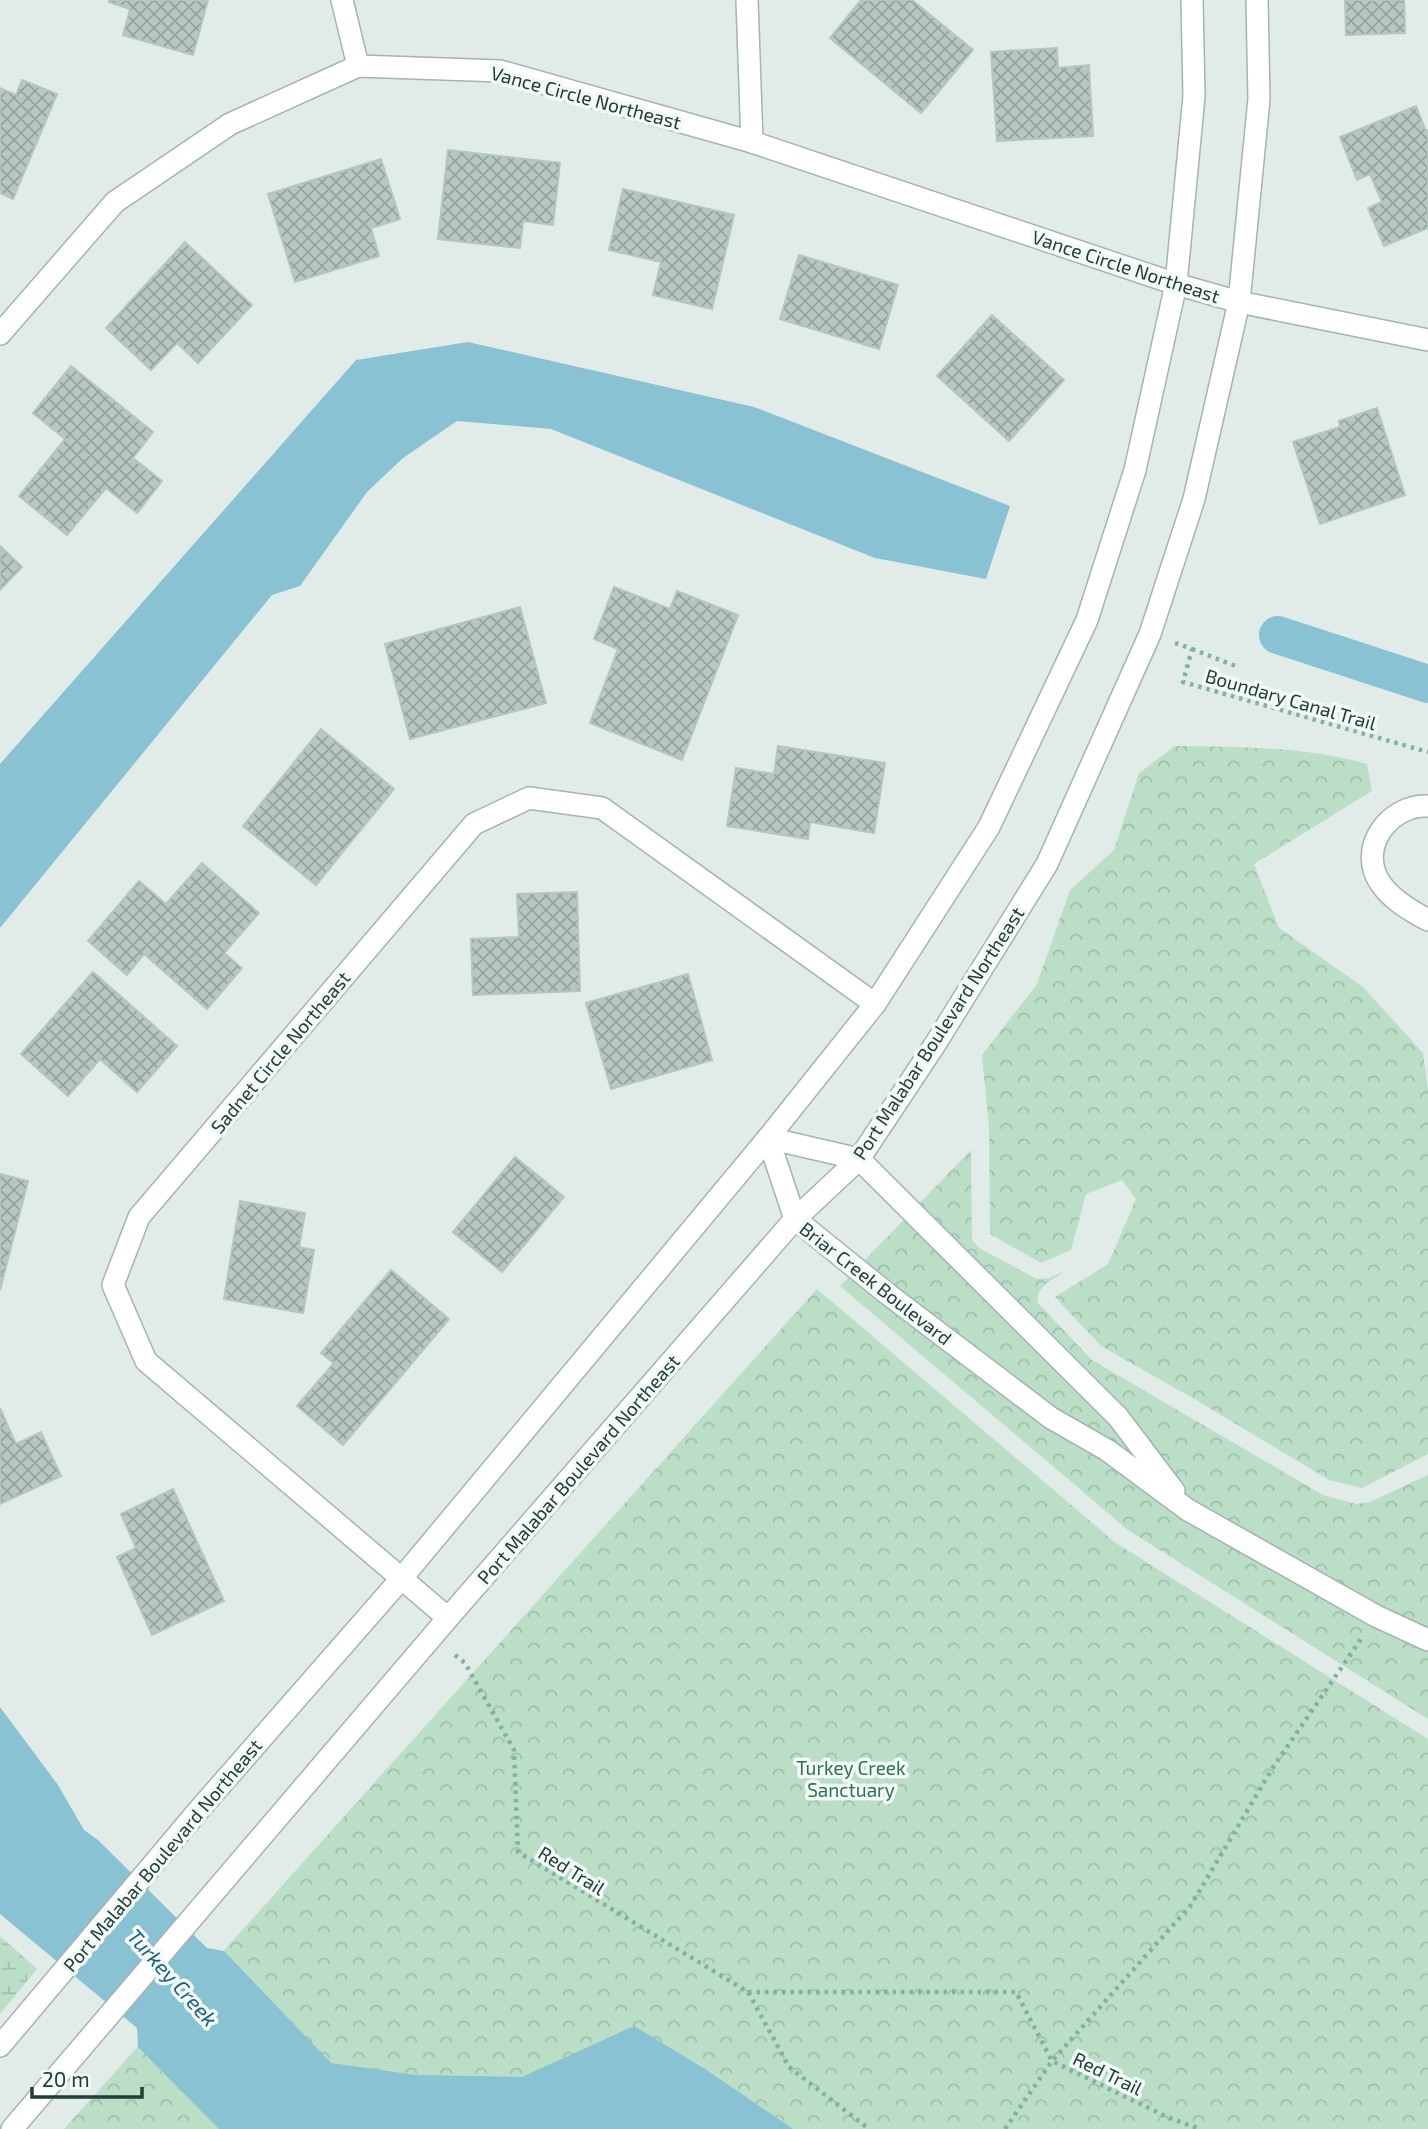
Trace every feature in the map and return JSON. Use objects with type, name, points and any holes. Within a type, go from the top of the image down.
[{"type":"street","points":[[342,0],[358,66]]},
{"type":"street","points":[[747,0],[752,142]]},
{"type":"street","name":"Port Malabar Boulevard Northeast","points":[[0,2046],[198,1811],[401,1579],[768,1138],[875,1004],[989,827],[1087,620],[1135,470],[1176,284],[1194,96],[1192,0]]},
{"type":"street","name":"Port Malabar Boulevard Northeast","points":[[12,2129],[448,1618],[795,1219],[859,1159],[941,1035],[1047,864],[1150,634],[1194,499],[1239,302],[1259,99],[1257,0]]},
{"type":"street","name":"Vance Circle Northeast","points":[[0,334],[115,202],[230,124],[358,66],[500,71],[752,142],[1176,284],[1239,302],[1428,340]]},
{"type":"street","name":"Sadnet Circle Northeast","points":[[448,1618],[146,1362],[113,1285],[139,1217],[474,824],[529,798],[602,808],[875,1004]]},
{"type":"street","points":[[1428,807],[1419,806],[1399,811],[1384,824],[1372,854],[1380,883],[1394,898],[1428,920]]},
{"type":"street","points":[[768,1138],[859,1159]]},
{"type":"street","name":"Briar Creek Boulevard","points":[[768,1138],[795,1219],[888,1295],[1051,1418],[1107,1450],[1188,1510],[1377,1616],[1428,1640]]},
{"type":"street","name":"Briar Creek Boulevard","points":[[859,1159],[1118,1417],[1188,1510]]},
{"type":"path","name":"Boundary Canal Trail","points":[[1150,634],[1192,649],[1182,682],[1428,752]]},
{"type":"path","points":[[1192,649],[1238,667]]},
{"type":"path","points":[[1005,2129],[1052,2061],[1191,1905],[1272,1769],[1377,1616]]},
{"type":"path","name":"Red Trail","points":[[433,1637],[465,1664],[514,1750],[517,1852],[748,1993],[789,2067],[869,2129]]},
{"type":"path","name":"Red Trail","points":[[748,1993],[1016,1992],[1052,2061],[1167,2117],[1200,2129]]},
{"type":"green space","points":[[1175,746],[1296,751],[1367,764],[1372,791],[1254,864],[1279,928],[1363,987],[1423,1053],[1428,1089],[1428,1454],[1362,1488],[1329,1480],[1101,1346],[1055,1297],[1108,1264],[1136,1199],[1122,1180],[1086,1194],[1071,1250],[1041,1263],[990,1234],[989,1128],[982,1055],[1037,984],[1070,890],[1114,850],[1139,773]]},
{"type":"green space","points":[[971,1150],[972,1240],[979,1248],[1037,1279],[1049,1278],[1065,1271],[1042,1288],[1038,1303],[1092,1360],[1323,1495],[1356,1504],[1370,1502],[1428,1475],[1428,1719],[1128,1530],[840,1286]]},
{"type":"green space","name":"Turkey Creek Sanctuary","points":[[817,1289],[1116,1543],[1428,1739],[1428,2129],[64,2129]]},
{"type":"green space","points":[[0,1936],[37,1969],[0,2014]]},
{"type":"water","points":[[468,342],[754,407],[1010,506],[986,579],[875,558],[551,429],[457,421],[403,458],[367,492],[300,586],[272,595],[0,928],[0,764],[356,360]]},
{"type":"water","name":"Turkey Creek","points":[[0,1707],[58,1785],[84,1830],[98,1840],[207,1948],[224,1951],[331,2063],[416,2075],[522,2077],[634,2026],[705,2069],[793,2129],[219,2129],[138,2047],[137,2028],[0,1914]]},
{"type":"building","points":[[109,0],[208,0],[193,55],[123,35],[130,9]]},
{"type":"building","points":[[861,0],[912,0],[973,50],[921,113],[830,38]]},
{"type":"building","points":[[1345,0],[1404,0],[1405,33],[1346,35]]},
{"type":"building","points":[[1057,48],[1058,68],[1089,65],[1093,136],[997,141],[991,52]]},
{"type":"building","points":[[22,80],[57,94],[13,199],[0,193],[0,88],[16,95]]},
{"type":"building","points":[[1416,106],[1426,131],[1428,130],[1428,228],[1384,246],[1368,208],[1382,202],[1370,174],[1357,180],[1340,137]]},
{"type":"building","points":[[448,150],[560,163],[553,225],[523,221],[520,248],[438,239]]},
{"type":"building","points":[[381,159],[400,219],[371,228],[379,256],[295,282],[268,194]]},
{"type":"building","points":[[623,189],[734,215],[712,309],[653,295],[661,262],[609,250]]},
{"type":"building","points":[[185,242],[252,305],[198,363],[177,343],[151,370],[106,328]]},
{"type":"building","points":[[799,255],[898,285],[879,349],[780,319]]},
{"type":"building","points":[[992,315],[1064,380],[1009,441],[937,376]]},
{"type":"building","points":[[71,366],[153,432],[133,458],[162,481],[137,513],[106,488],[67,535],[19,496],[65,439],[33,413]]},
{"type":"building","points":[[1377,408],[1405,495],[1320,524],[1293,442],[1340,427],[1339,421]]},
{"type":"building","points":[[0,546],[22,567],[0,590]]},
{"type":"building","points":[[614,587],[670,609],[677,591],[738,615],[682,760],[590,723],[618,649],[594,639]]},
{"type":"building","points":[[520,607],[546,703],[410,739],[385,644]]},
{"type":"building","points":[[321,729],[394,789],[316,885],[243,826]]},
{"type":"building","points":[[778,746],[885,763],[874,833],[810,822],[808,839],[727,826],[736,768],[774,774]]},
{"type":"building","points":[[202,863],[259,913],[224,953],[242,968],[207,1009],[144,954],[127,975],[88,941],[139,881],[166,904]]},
{"type":"building","points":[[577,892],[580,991],[473,995],[471,939],[519,937],[517,894]]},
{"type":"building","points":[[93,972],[177,1046],[137,1092],[100,1059],[68,1096],[21,1054]]},
{"type":"building","points":[[688,974],[712,1060],[611,1089],[586,1003]]},
{"type":"building","points":[[515,1157],[564,1197],[502,1272],[453,1232]]},
{"type":"building","points":[[0,1174],[28,1181],[0,1290]]},
{"type":"building","points":[[240,1201],[305,1213],[299,1247],[314,1250],[303,1313],[224,1299]]},
{"type":"building","points":[[391,1270],[449,1319],[343,1445],[297,1406],[334,1363],[321,1353]]},
{"type":"building","points":[[0,1408],[16,1444],[41,1432],[61,1476],[0,1504]]},
{"type":"building","points":[[173,1489],[224,1601],[152,1635],[117,1557],[136,1548],[121,1514]]},
{"type":"waterway","points":[[1278,635],[1428,684]]}]
